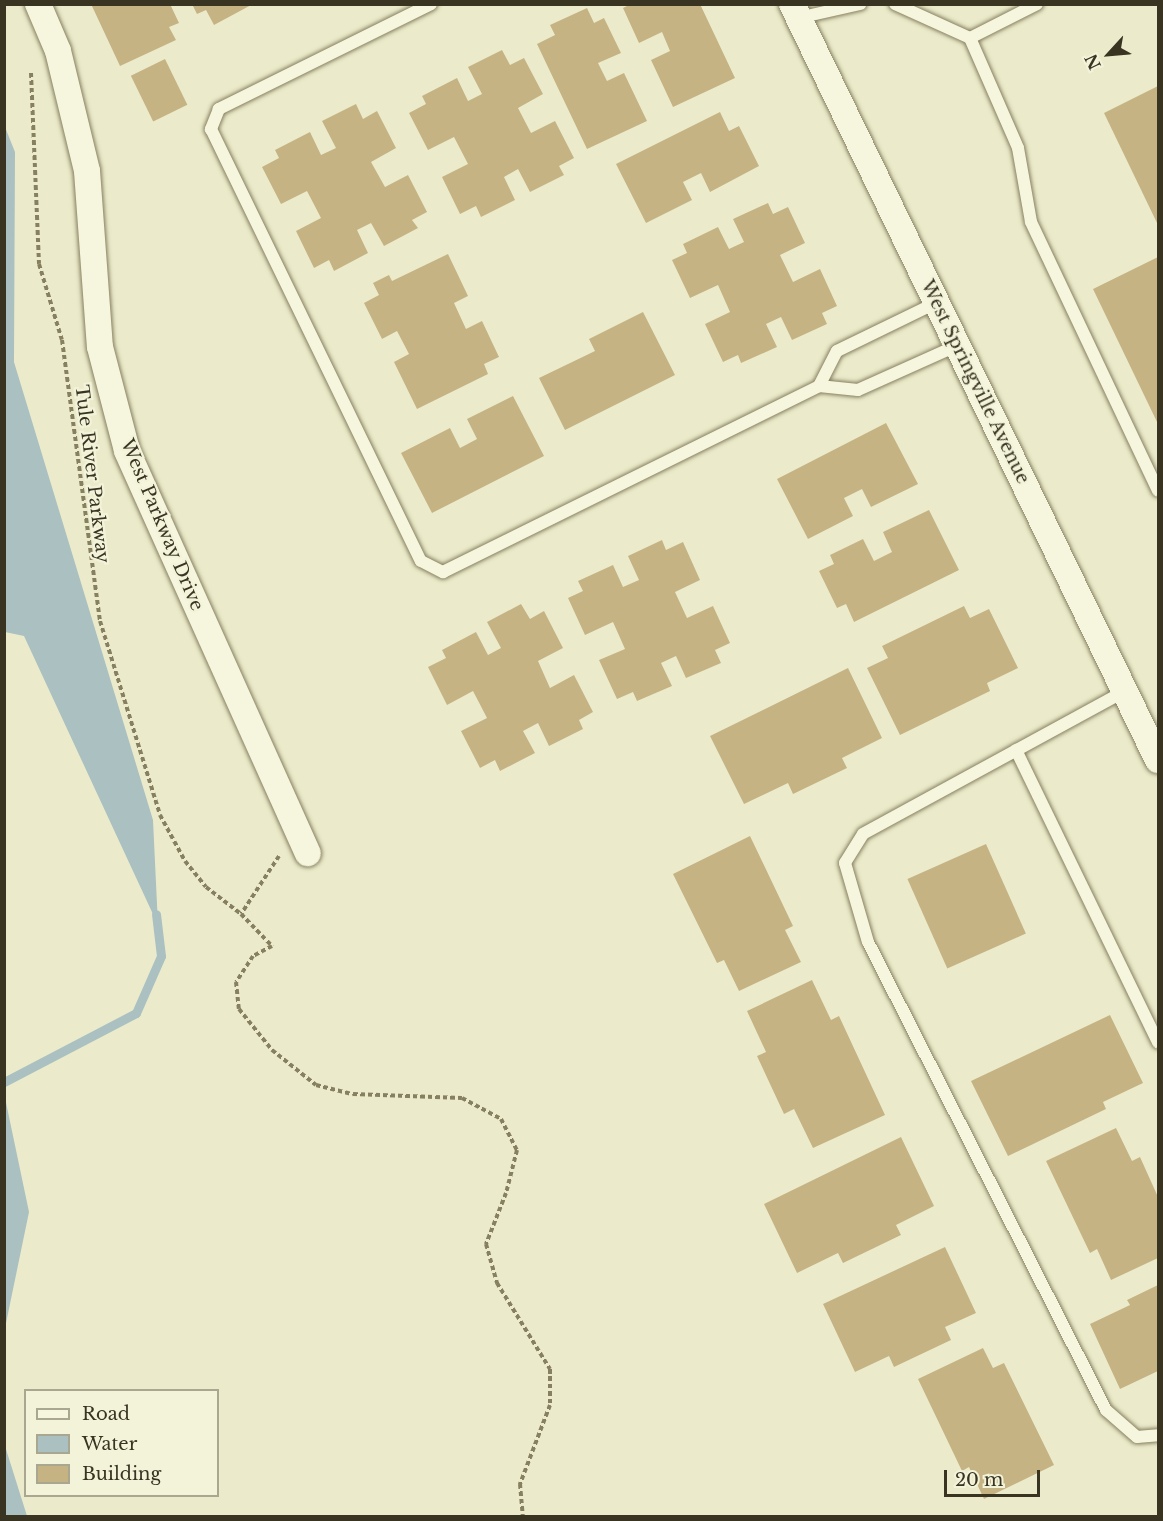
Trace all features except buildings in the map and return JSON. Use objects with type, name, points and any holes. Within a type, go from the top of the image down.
[{"type":"street","name":"West Parkway Drive","points":[[38,4],[58,51],[87,171],[100,347],[127,451],[308,853]]},
{"type":"street","name":"West Springville Avenue","points":[[795,11],[1158,760]]},
{"type":"lane","points":[[432,4],[219,109],[211,129],[421,561],[443,572],[819,386],[858,390],[958,345]]},
{"type":"lane","points":[[795,11],[860,4]]},
{"type":"lane","points":[[895,4],[970,38],[1018,148],[1031,222],[1158,490]]},
{"type":"lane","points":[[970,38],[1036,4]]},
{"type":"lane","points":[[819,386],[837,351],[936,303]]},
{"type":"lane","points":[[1125,691],[863,834],[845,863],[868,942],[1106,1410],[1137,1437],[1158,1435]]},
{"type":"lane","points":[[1016,750],[1158,1042]]},
{"type":"path","name":"Tule River Parkway","points":[[31,64],[39,264],[62,340],[100,621],[160,815],[185,861],[206,887],[241,914],[272,946],[254,956],[236,982],[239,1009],[272,1050],[316,1085],[353,1094],[462,1098],[501,1119],[517,1150],[506,1193],[486,1244],[497,1283],[550,1369],[550,1405],[520,1484],[523,1516]]},
{"type":"path","points":[[241,914],[282,852]]},
{"type":"water","points":[[5,127],[15,152],[14,362],[153,820],[158,925],[24,636],[5,632]]},
{"type":"water","points":[[4,1093],[29,1212],[5,1328],[4,1328]]},
{"type":"water","points":[[5,1446],[27,1516],[5,1516]]},
{"type":"waterway","points":[[4,1082],[136,1013],[161,956],[156,914]]}]
